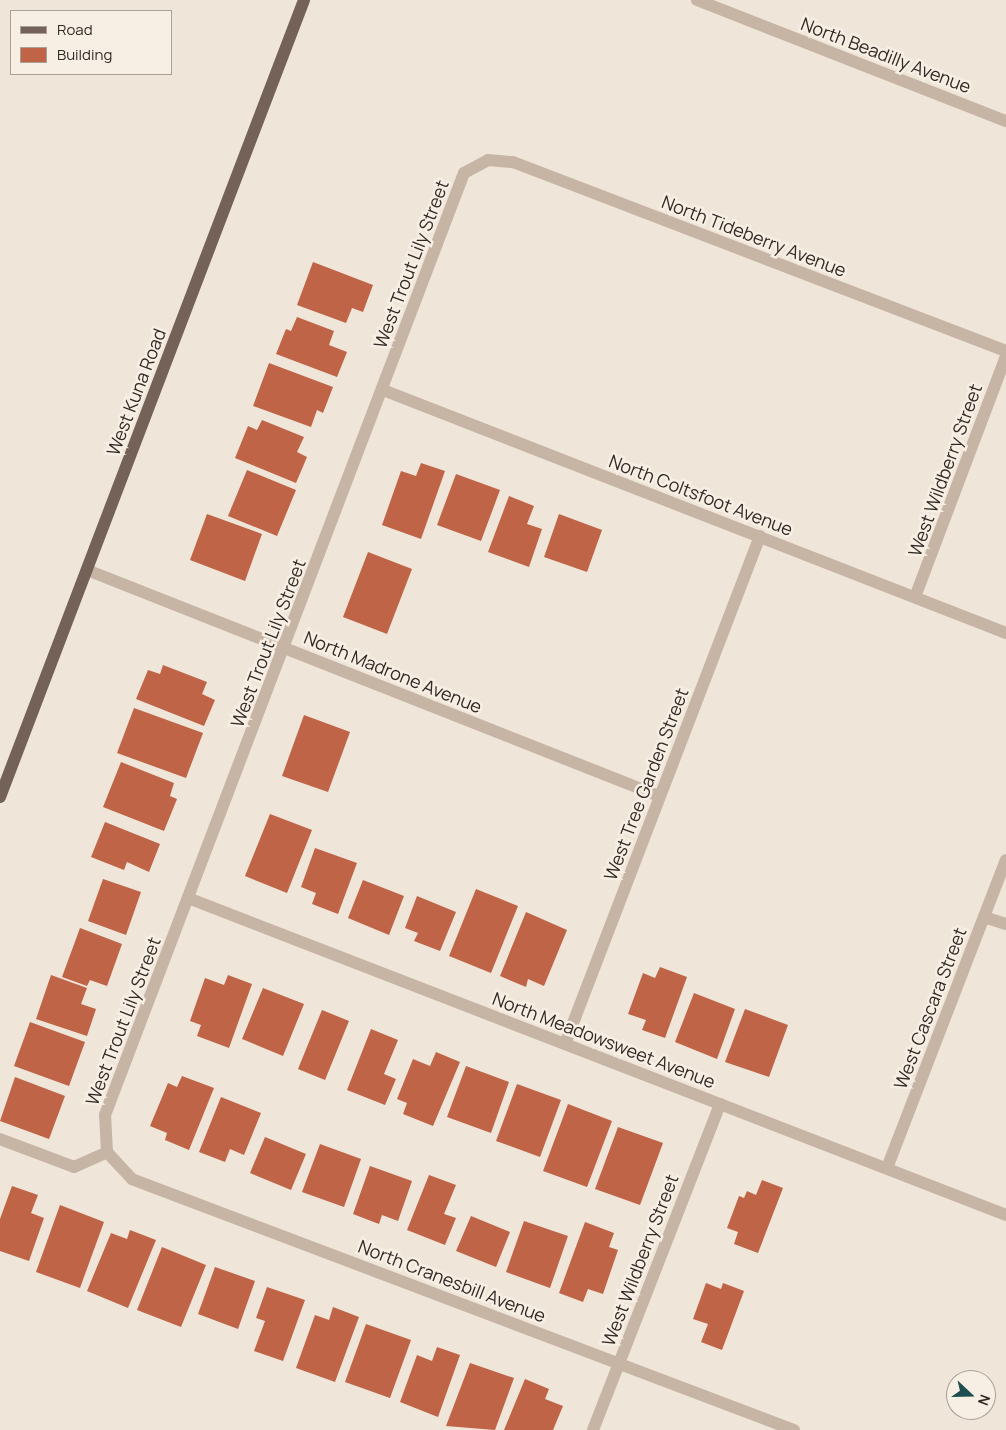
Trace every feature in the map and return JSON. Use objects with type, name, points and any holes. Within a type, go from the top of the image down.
[{"type":"main road","name":"West Kuna Road","points":[[0,797],[304,0]]},
{"type":"street","name":"North Beadilly Avenue","points":[[697,0],[1006,121]]},
{"type":"street","name":"North Tideberry Avenue","points":[[488,160],[513,162],[1006,351]]},
{"type":"street","name":"West Trout Lily Street","points":[[107,1152],[105,1115],[285,648],[464,172],[488,160]]},
{"type":"street","name":"West Wildberry Street","points":[[916,597],[1006,356]]},
{"type":"street","name":"North Coltsfoot Avenue","points":[[383,390],[1006,633]]},
{"type":"street","name":"West Tree Garden Street","points":[[565,1044],[760,536]]},
{"type":"street","name":"North Madrone Avenue","points":[[86,570],[659,796]]},
{"type":"street","name":"West Cascara Street","points":[[887,1168],[1006,860]]},
{"type":"street","name":"North Meadowsweet Avenue","points":[[188,898],[1006,1215]]},
{"type":"street","points":[[984,917],[1006,924]]},
{"type":"street","name":"West Wildberry Street","points":[[593,1430],[720,1104]]},
{"type":"street","points":[[0,1139],[74,1167],[107,1152]]},
{"type":"street","name":"North Cranesbill Avenue","points":[[107,1152],[132,1179],[619,1362],[794,1430]]},
{"type":"building","points":[[313,262],[373,285],[363,312],[352,308],[346,323],[297,305]]},
{"type":"building","points":[[297,317],[334,331],[329,345],[347,352],[337,377],[276,354],[286,329],[291,331]]},
{"type":"building","points":[[269,363],[333,387],[323,413],[317,410],[311,427],[253,406]]},
{"type":"building","points":[[262,420],[304,437],[297,452],[307,457],[296,483],[235,458],[248,426],[257,430]]},
{"type":"building","points":[[421,463],[445,471],[421,539],[382,525],[401,471],[416,476]]},
{"type":"building","points":[[247,470],[296,490],[277,536],[228,516]]},
{"type":"building","points":[[456,474],[500,490],[481,541],[437,525]]},
{"type":"building","points":[[509,496],[534,506],[527,524],[542,529],[529,567],[488,552]]},
{"type":"building","points":[[207,514],[262,534],[245,581],[190,560]]},
{"type":"building","points":[[559,514],[602,530],[587,572],[544,557]]},
{"type":"building","points":[[368,552],[412,569],[387,634],[343,617]]},
{"type":"building","points":[[163,665],[207,682],[202,694],[215,700],[204,726],[136,699],[148,670],[160,674]]},
{"type":"building","points":[[134,708],[203,733],[186,778],[117,753]]},
{"type":"building","points":[[304,715],[350,732],[328,792],[282,776]]},
{"type":"building","points":[[121,762],[174,783],[170,796],[177,799],[164,831],[103,807]]},
{"type":"building","points":[[270,814],[312,830],[287,893],[245,876]]},
{"type":"building","points":[[105,822],[160,844],[149,872],[127,862],[124,870],[91,857]]},
{"type":"building","points":[[315,848],[357,863],[338,914],[312,904],[316,893],[301,887]]},
{"type":"building","points":[[103,879],[141,892],[126,935],[88,921]]},
{"type":"building","points":[[363,880],[404,896],[389,935],[348,918]]},
{"type":"building","points":[[476,889],[518,906],[491,973],[449,956]]},
{"type":"building","points":[[417,896],[456,912],[440,951],[414,941],[418,933],[405,928]]},
{"type":"building","points":[[526,912],[567,930],[544,986],[528,979],[526,987],[500,976]]},
{"type":"building","points":[[80,928],[122,944],[107,986],[90,980],[87,986],[62,977]]},
{"type":"building","points":[[660,967],[687,977],[665,1038],[642,1030],[646,1020],[628,1014],[643,973],[655,978]]},
{"type":"building","points":[[51,975],[87,988],[81,1004],[96,1009],[87,1036],[36,1019]]},
{"type":"building","points":[[228,975],[252,984],[229,1048],[197,1036],[201,1025],[190,1021],[205,978],[224,985]]},
{"type":"building","points":[[263,988],[304,1004],[283,1056],[242,1039]]},
{"type":"building","points":[[694,993],[735,1009],[717,1059],[675,1042]]},
{"type":"building","points":[[745,1009],[788,1025],[769,1077],[725,1062]]},
{"type":"building","points":[[322,1010],[349,1021],[325,1080],[298,1069]]},
{"type":"building","points":[[30,1022],[85,1042],[69,1086],[14,1066]]},
{"type":"building","points":[[371,1029],[398,1040],[384,1074],[396,1079],[385,1105],[347,1090]]},
{"type":"building","points":[[436,1052],[460,1062],[433,1126],[403,1114],[407,1103],[397,1099],[413,1059],[430,1066]]},
{"type":"building","points":[[466,1066],[509,1082],[491,1133],[447,1117]]},
{"type":"building","points":[[182,1076],[214,1088],[189,1150],[165,1140],[167,1133],[150,1126],[168,1083],[177,1087]]},
{"type":"building","points":[[15,1077],[65,1096],[49,1139],[0,1121]]},
{"type":"building","points":[[517,1084],[561,1100],[540,1157],[496,1141]]},
{"type":"building","points":[[221,1097],[261,1113],[244,1155],[230,1149],[225,1162],[199,1152]]},
{"type":"building","points":[[568,1104],[612,1121],[587,1187],[543,1171]]},
{"type":"building","points":[[618,1127],[663,1143],[640,1205],[595,1189]]},
{"type":"building","points":[[265,1137],[306,1154],[291,1190],[250,1173]]},
{"type":"building","points":[[320,1144],[361,1159],[344,1207],[302,1192]]},
{"type":"building","points":[[370,1166],[412,1181],[398,1221],[382,1215],[379,1224],[353,1214]]},
{"type":"building","points":[[429,1175],[456,1185],[444,1214],[456,1218],[445,1245],[407,1230]]},
{"type":"building","points":[[762,1180],[783,1188],[758,1253],[734,1244],[738,1232],[727,1228],[739,1196],[744,1198],[747,1191],[756,1195]]},
{"type":"building","points":[[12,1186],[38,1195],[31,1213],[44,1218],[29,1261],[0,1251],[0,1219]]},
{"type":"building","points":[[60,1205],[104,1222],[80,1288],[36,1272]]},
{"type":"building","points":[[471,1216],[510,1232],[496,1267],[456,1251]]},
{"type":"building","points":[[524,1221],[568,1236],[550,1288],[506,1272]]},
{"type":"building","points":[[585,1222],[614,1233],[609,1247],[618,1250],[603,1294],[588,1289],[583,1302],[559,1293]]},
{"type":"building","points":[[130,1230],[156,1240],[128,1308],[87,1291],[111,1233],[127,1239]]},
{"type":"building","points":[[162,1247],[206,1265],[181,1327],[137,1310]]},
{"type":"building","points":[[215,1267],[255,1281],[238,1329],[198,1314]]},
{"type":"building","points":[[706,1283],[721,1289],[723,1283],[744,1291],[722,1350],[701,1342],[708,1324],[693,1319]]},
{"type":"building","points":[[267,1287],[305,1300],[283,1361],[254,1351],[265,1321],[256,1318]]},
{"type":"building","points":[[333,1307],[359,1317],[335,1382],[296,1368],[315,1315],[329,1320]]},
{"type":"building","points":[[366,1324],[411,1340],[390,1398],[345,1382]]},
{"type":"building","points":[[437,1347],[460,1355],[438,1417],[400,1402],[417,1355],[432,1361]]},
{"type":"building","points":[[470,1363],[514,1378],[495,1430],[446,1426]]},
{"type":"building","points":[[525,1379],[549,1389],[545,1399],[563,1406],[553,1430],[504,1430]]}]
